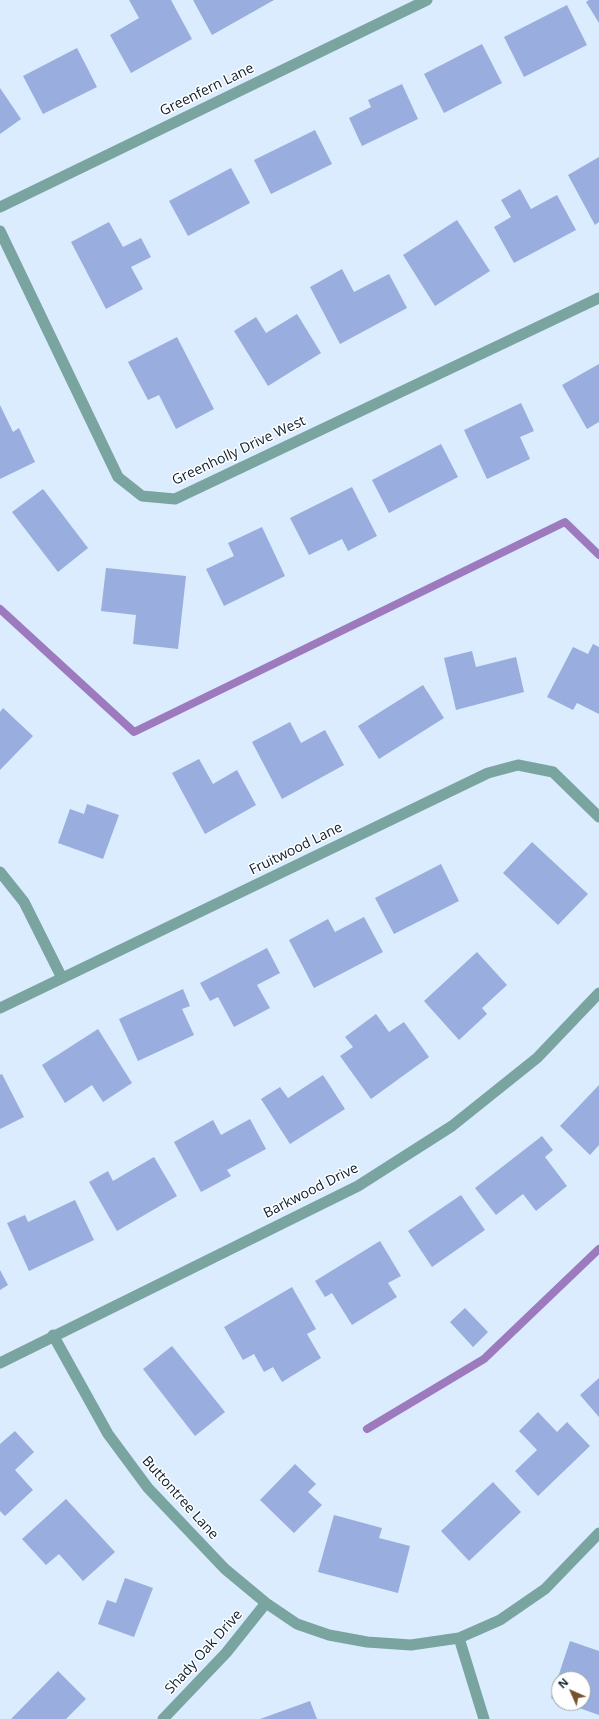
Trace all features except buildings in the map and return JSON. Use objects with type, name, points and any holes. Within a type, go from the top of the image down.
[{"type":"street","name":"Greenfern Lane","points":[[0,207],[427,0]]},
{"type":"street","name":"Greenholly Drive West","points":[[0,232],[118,477],[142,496],[175,499],[599,298]]},
{"type":"street","name":"Fruitwood Lane","points":[[0,1008],[488,773],[518,766],[554,772],[599,817]]},
{"type":"street","points":[[0,872],[24,902],[62,978]]},
{"type":"street","name":"Barkwood Drive","points":[[0,1363],[358,1186],[452,1126],[537,1058],[599,993]]},
{"type":"street","name":"Buttontree Lane","points":[[53,1336],[108,1434],[148,1488],[225,1569],[266,1603],[297,1624],[329,1635],[359,1641],[411,1645],[459,1638],[500,1620],[544,1588],[599,1533]]},
{"type":"street","name":"Shady Oak Drive","points":[[163,1719],[226,1652],[266,1603]]},
{"type":"street","points":[[459,1638],[484,1719]]},
{"type":"waterway","points":[[0,609],[134,732],[565,522],[599,555]]},
{"type":"waterway","points":[[367,1429],[484,1359],[599,1249]]}]
